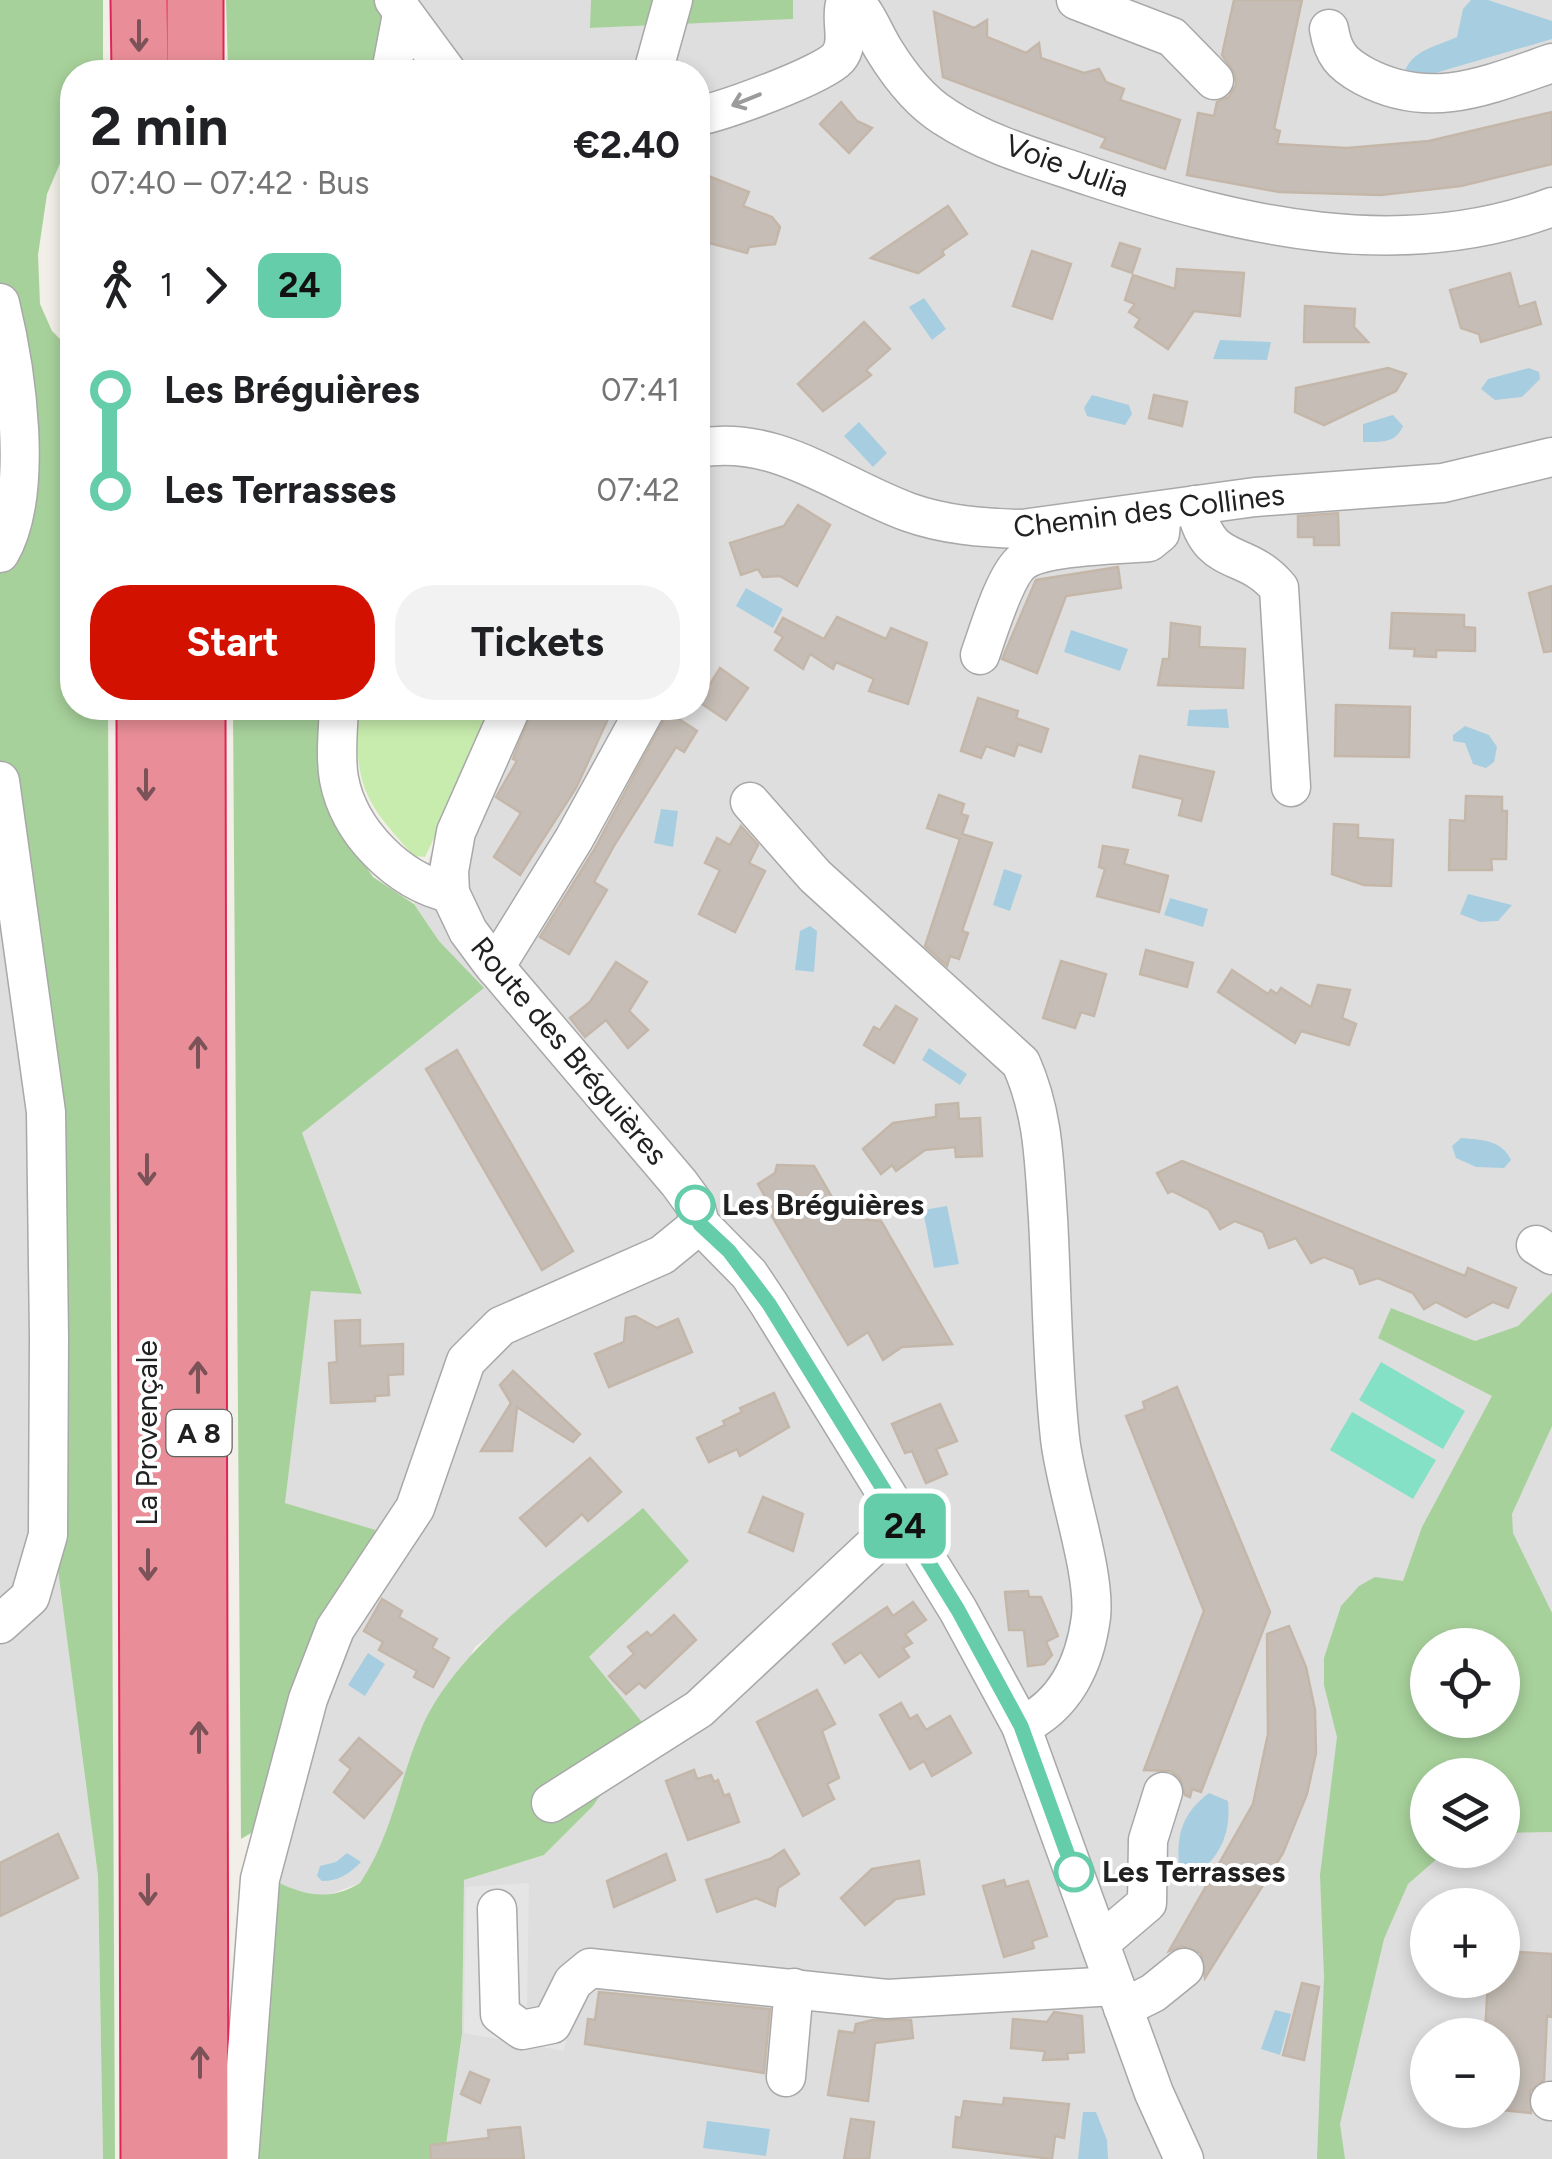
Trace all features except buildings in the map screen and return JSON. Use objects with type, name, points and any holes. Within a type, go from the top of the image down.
[{"type":"highway","points":[[139,0],[140,60]]},
{"type":"highway","points":[[195,0],[195,60]]},
{"type":"highway","name":"La Provençale","points":[[145,720],[149,2159]]},
{"type":"highway","name":"La Provençale","points":[[197,720],[200,2159]]},
{"type":"street","points":[[656,60],[673,0]]},
{"type":"street","points":[[1076,0],[1172,37],[1214,80]]},
{"type":"street","name":"Voie Julia","points":[[710,112],[818,72],[838,58],[844,44],[845,4],[866,4],[909,85],[946,118],[1020,153],[1184,207],[1313,234],[1392,237],[1461,228],[1552,207]]},
{"type":"street","points":[[392,60],[398,7]]},
{"type":"street","points":[[398,7],[438,60]]},
{"type":"street","points":[[1329,29],[1332,48],[1342,64],[1410,95],[1490,85],[1552,63]]},
{"type":"street","points":[[0,304],[16,368],[18,453],[12,532],[0,553]]},
{"type":"street","name":"Chemin des Collines","points":[[710,447],[738,445],[774,452],[910,513],[983,528],[1022,529],[1178,508],[1443,483],[1552,457]]},
{"type":"street","points":[[980,655],[1010,580],[1022,562],[1044,555],[1149,542],[1178,508],[1222,552],[1269,576],[1279,588],[1291,787]]},
{"type":"street","points":[[339,720],[338,776],[346,805],[360,830],[419,884],[450,892],[449,871],[456,832],[496,720]]},
{"type":"street","points":[[495,966],[574,839],[639,720]]},
{"type":"street","points":[[0,781],[46,1112],[49,1338],[48,1535],[30,1597],[0,1624]]},
{"type":"street","points":[[750,802],[814,876],[1021,1063],[1036,1098],[1046,1148],[1060,1442],[1092,1612],[1085,1653],[1068,1686],[1044,1716],[1021,1726]]},
{"type":"street","name":"Route des Bréguières","points":[[450,892],[468,931],[495,966],[664,1164],[695,1205],[700,1224],[749,1274],[958,1610],[1021,1726],[1119,1996],[1184,2159]]},
{"type":"street","points":[[239,2159],[256,1906],[266,1845],[302,1717],[335,1628],[414,1508],[466,1361],[501,1326],[645,1263],[681,1242],[700,1224]]},
{"type":"street","points":[[550,1803],[700,1709],[901,1520]]},
{"type":"street","points":[[1100,1943],[1156,1906],[1148,1840],[1163,1792]]},
{"type":"street","points":[[497,1909],[500,2014],[522,2030],[552,2024],[573,1982],[590,1968],[887,2000],[1152,1994],[1184,1968]]},
{"type":"street","points":[[786,2077],[794,1988]]},
{"type":"shaded area","points":[[418,0],[591,0],[591,28],[793,18],[793,0],[1552,0],[1552,2159],[444,2159],[462,2034],[464,1880],[544,1855],[593,1806],[613,1771],[589,1657],[689,1561],[505,1624],[475,1647],[401,1796],[375,1861],[360,1883],[326,1896],[305,1895],[277,1882],[318,1632],[350,1567],[378,1531],[285,1503],[311,1291],[362,1293],[301,1133],[483,988],[439,941],[414,904],[434,845],[491,720],[710,720],[710,60],[408,60]]},
{"type":"shaded area","points":[[0,853],[27,1061],[55,1547],[98,1876],[103,2159],[0,2159]]},
{"type":"shaded area","points":[[529,1883],[527,2008],[544,2013],[575,2000],[564,2051],[464,2033],[466,1887]]},
{"type":"green space","points":[[0,0],[103,0],[103,60],[60,60],[60,163],[47,194],[38,255],[40,304],[60,339],[60,720],[108,720],[115,2159],[103,2159],[98,1876],[55,1547],[27,1061],[0,853]]},
{"type":"green space","points":[[226,0],[418,0],[408,60],[228,60]]},
{"type":"green space","points":[[591,0],[793,0],[793,19],[590,28]]},
{"type":"green space","points":[[233,720],[326,720],[349,841],[373,877],[414,904],[439,941],[484,988],[302,1133],[362,1294],[311,1291],[285,1503],[379,1531],[356,1562],[321,1630],[259,1813],[251,1833],[241,1839]]},
{"type":"green space","points":[[357,720],[490,720],[425,857],[414,856],[372,804],[358,755]]},
{"type":"green space","points":[[1552,1292],[1552,1426],[1512,1514],[1513,1533],[1552,1613],[1552,1832],[1520,1833],[1520,1758],[1410,1758],[1410,1868],[1426,1868],[1408,1884],[1384,1939],[1340,2124],[1345,2159],[1317,2159],[1324,1977],[1320,1875],[1337,1737],[1324,1685],[1324,1658],[1341,1606],[1359,1586],[1375,1577],[1403,1581],[1422,1527],[1492,1396],[1378,1338],[1391,1308],[1475,1341],[1518,1326]]},
{"type":"green space","points":[[1381,1362],[1465,1411],[1443,1449],[1359,1400]]},
{"type":"green space","points":[[1352,1412],[1436,1460],[1413,1499],[1330,1450]]},
{"type":"green space","points":[[643,1508],[689,1561],[589,1657],[646,1727],[593,1806],[544,1855],[464,1880],[462,2034],[444,2159],[254,2159],[277,1882],[319,1894],[339,1892],[360,1883],[388,1826],[414,1747],[439,1695],[462,1665],[520,1608]]},
{"type":"water","points":[[1471,0],[1488,0],[1552,21],[1552,39],[1425,76],[1404,74],[1418,54],[1457,37],[1463,9]]},
{"type":"water","points":[[924,298],[946,329],[932,340],[909,307]]},
{"type":"water","points":[[1220,340],[1271,342],[1267,360],[1213,359]]},
{"type":"water","points":[[1529,368],[1539,372],[1540,379],[1522,397],[1495,400],[1481,389],[1488,379]]},
{"type":"water","points":[[1092,395],[1129,405],[1132,414],[1125,425],[1087,416],[1084,408]]},
{"type":"water","points":[[1393,415],[1403,426],[1396,436],[1387,441],[1363,442],[1363,424]]},
{"type":"water","points":[[859,422],[887,453],[873,467],[844,436]]},
{"type":"water","points":[[746,588],[783,609],[773,628],[736,606]]},
{"type":"water","points":[[1071,630],[1128,649],[1120,671],[1064,652]]},
{"type":"water","points":[[1227,709],[1229,728],[1187,726],[1189,710]]},
{"type":"water","points":[[1465,726],[1489,735],[1497,747],[1494,762],[1486,768],[1473,764],[1465,743],[1453,741],[1453,735]]},
{"type":"water","points":[[661,809],[678,811],[673,847],[654,843]]},
{"type":"water","points":[[1004,869],[1022,875],[1010,911],[993,905]]},
{"type":"water","points":[[1468,894],[1512,905],[1498,921],[1480,922],[1460,914]]},
{"type":"water","points":[[1170,898],[1208,909],[1203,927],[1164,915]]},
{"type":"water","points":[[810,926],[817,931],[814,972],[795,970],[800,931]]},
{"type":"water","points":[[929,1048],[967,1074],[960,1085],[922,1060]]},
{"type":"water","points":[[1461,1138],[1496,1144],[1511,1160],[1504,1168],[1476,1167],[1456,1158],[1452,1146]]},
{"type":"water","points":[[947,1206],[959,1264],[934,1268],[923,1210]]},
{"type":"water","points":[[368,1653],[385,1664],[365,1696],[348,1685]]},
{"type":"water","points":[[1209,1793],[1228,1801],[1228,1822],[1219,1849],[1199,1872],[1179,1864],[1179,1842],[1188,1815]]},
{"type":"water","points":[[347,1853],[361,1862],[339,1878],[322,1881],[317,1876],[320,1866],[336,1862]]},
{"type":"water","points":[[1275,2010],[1291,2014],[1280,2055],[1261,2049]]},
{"type":"water","points":[[1083,2112],[1096,2112],[1107,2140],[1108,2159],[1078,2159]]},
{"type":"water","points":[[707,2121],[770,2129],[766,2156],[703,2148]]},
{"type":"bus line","name":"24","points":[[695,1205],[700,1224],[749,1274],[769,1304],[958,1610],[1021,1726],[1074,1872]]},
{"type":"place","name":"Les Bréguières","points":[[695,1205]]},
{"type":"place","name":"Les Terrasses","points":[[1074,1872]]}]
